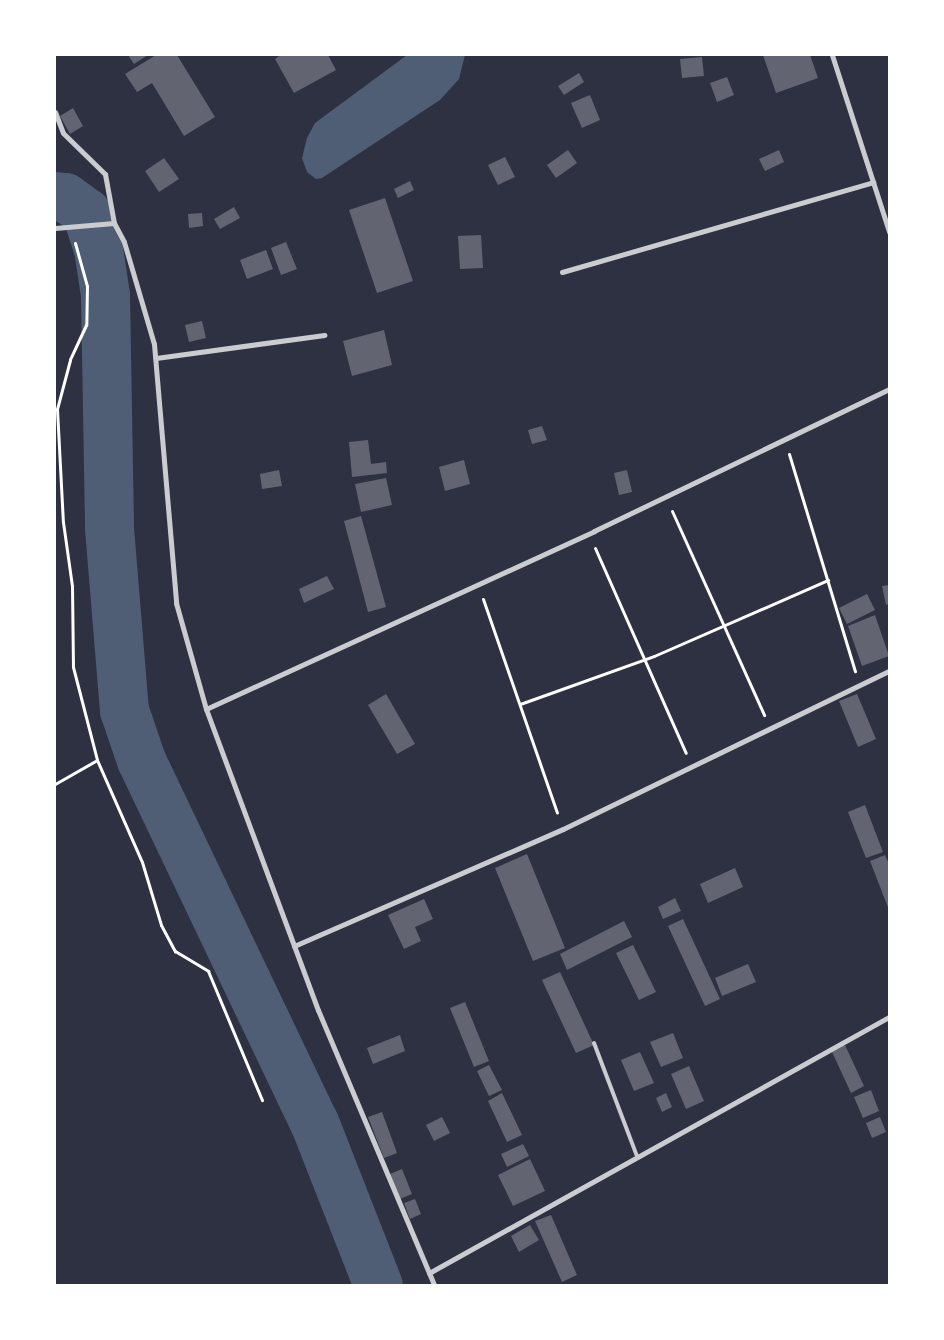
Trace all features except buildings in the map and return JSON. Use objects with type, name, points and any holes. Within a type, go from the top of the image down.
[{"type":"street","points":[[832,55],[889,232]]},
{"type":"street","points":[[55,112],[63,133],[105,174],[114,223],[124,242],[154,344],[176,603],[206,709],[318,1010],[434,1285]]},
{"type":"street","points":[[562,272],[873,182]]},
{"type":"street","points":[[55,228],[114,223]]},
{"type":"street","points":[[156,358],[324,335]]},
{"type":"street","points":[[206,709],[589,534],[889,389]]},
{"type":"street","points":[[294,946],[563,828],[889,671]]},
{"type":"street","points":[[429,1273],[889,1017]]},
{"type":"lane","points":[[594,1043],[637,1156]]},
{"type":"path","points":[[70,226],[87,286],[86,325],[70,360],[57,409],[63,522],[72,586],[73,667],[97,760],[142,862],[161,925],[175,951],[208,971],[262,1100]]},
{"type":"path","points":[[785,439],[860,686]]},
{"type":"path","points":[[666,497],[770,729]]},
{"type":"path","points":[[589,534],[643,660],[692,766]]},
{"type":"path","points":[[520,704],[643,660],[828,580]]},
{"type":"path","points":[[478,585],[563,828]]},
{"type":"path","points":[[55,784],[97,760]]},
{"type":"water","points":[[407,55],[465,55],[459,79],[440,100],[322,178],[316,179],[307,172],[302,158],[307,138],[315,123]]},
{"type":"waterway","points":[[55,196],[65,197],[86,212],[98,248],[105,295],[109,528],[124,710],[141,760],[314,1122],[378,1285]]}]
